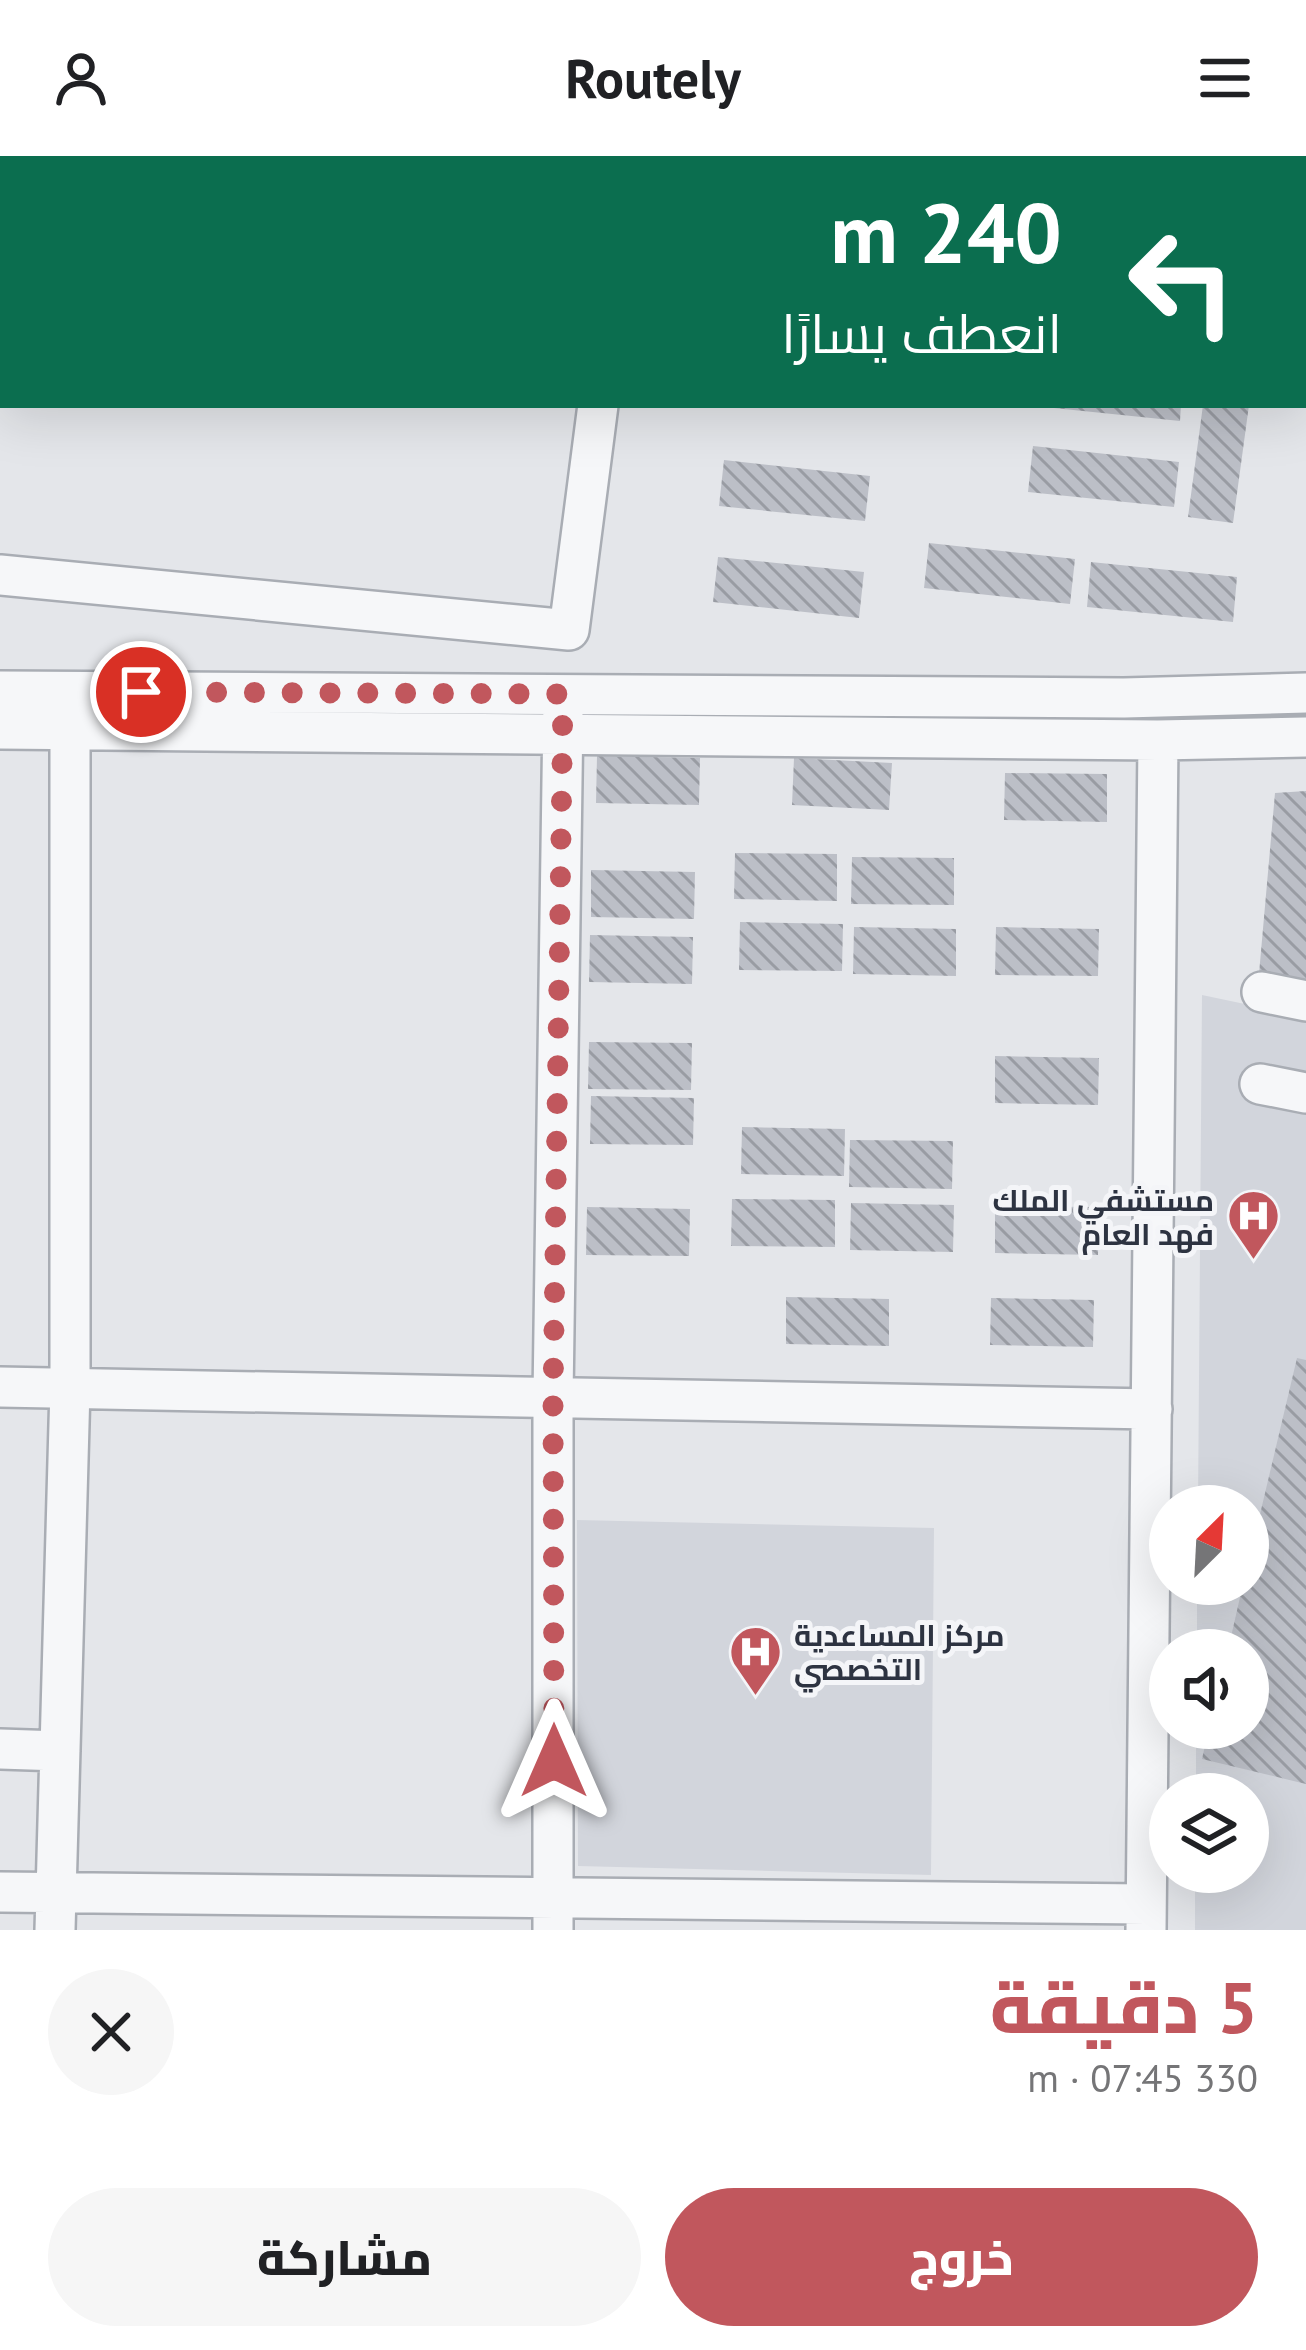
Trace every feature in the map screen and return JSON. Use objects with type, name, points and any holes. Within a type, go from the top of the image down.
[{"type":"street","points":[[0,575],[568,630],[598,408]]},
{"type":"street","points":[[0,691],[1124,698],[1306,693]]},
{"type":"street","points":[[553,1914],[553,1397],[563,694]]},
{"type":"street","points":[[0,729],[1158,740],[1306,736]]},
{"type":"street","points":[[56,1911],[70,1388],[70,729]]},
{"type":"street","points":[[0,1892],[56,1911],[1146,1917],[1158,740]]},
{"type":"street","points":[[1262,992],[1306,1001]]},
{"type":"street","points":[[1260,1084],[1306,1093]]},
{"type":"street","points":[[0,1387],[1152,1409]]},
{"type":"street","points":[[0,1749],[60,1751]]},
{"type":"shaded area","name":"مستشفي الملك فهد العام","points":[[1202,995],[1306,1017],[1306,1930],[1195,1930],[1195,1893],[1269,1893],[1269,1773],[1196,1773],[1196,1749],[1269,1749],[1269,1629],[1197,1629],[1197,1605],[1269,1605],[1269,1485],[1198,1485]]},
{"type":"shaded area","name":"مركز المساعدية التخصصي","points":[[577,1520],[934,1528],[931,1875],[578,1866]]},
{"type":"building","points":[[1054,408],[1181,408],[1180,421]]},
{"type":"building","points":[[1203,408],[1249,408],[1233,523],[1188,517]]},
{"type":"building","points":[[1033,446],[1179,462],[1174,507],[1028,492]]},
{"type":"building","points":[[724,460],[870,476],[865,521],[719,506]]},
{"type":"building","points":[[929,543],[1075,559],[1070,604],[924,588]]},
{"type":"building","points":[[718,557],[864,572],[859,618],[713,602]]},
{"type":"building","points":[[1091,562],[1237,577],[1233,622],[1087,607]]},
{"type":"building","points":[[597,756],[700,758],[699,805],[596,803]]},
{"type":"building","points":[[794,758],[892,763],[889,810],[792,805]]},
{"type":"building","points":[[1005,773],[1107,774],[1107,822],[1004,820]]},
{"type":"building","points":[[1306,791],[1306,995],[1258,985],[1275,793]]},
{"type":"building","points":[[735,853],[837,854],[837,901],[734,899]]},
{"type":"building","points":[[852,857],[954,858],[954,905],[851,904]]},
{"type":"building","points":[[591,870],[695,872],[694,919],[591,917]]},
{"type":"building","points":[[740,922],[843,924],[842,971],[739,970]]},
{"type":"building","points":[[854,927],[956,929],[956,976],[853,974]]},
{"type":"building","points":[[996,927],[1099,929],[1098,976],[995,975]]},
{"type":"building","points":[[590,935],[693,937],[692,984],[589,982]]},
{"type":"building","points":[[589,1042],[692,1043],[691,1090],[588,1089]]},
{"type":"building","points":[[995,1056],[1099,1058],[1098,1105],[995,1103]]},
{"type":"building","points":[[591,1096],[694,1098],[693,1145],[590,1144]]},
{"type":"building","points":[[742,1127],[845,1129],[844,1176],[741,1174]]},
{"type":"building","points":[[850,1140],[953,1141],[952,1189],[849,1187]]},
{"type":"building","points":[[732,1199],[835,1200],[835,1247],[731,1246]]},
{"type":"building","points":[[851,1203],[954,1205],[953,1252],[850,1250]]},
{"type":"building","points":[[995,1206],[1099,1207],[1098,1255],[995,1253]]},
{"type":"building","points":[[587,1207],[690,1209],[689,1256],[586,1255]]},
{"type":"building","points":[[786,1297],[889,1299],[889,1346],[786,1344]]},
{"type":"building","points":[[991,1298],[1094,1300],[1093,1347],[990,1345]]},
{"type":"building","points":[[1297,1358],[1306,1360],[1306,1784],[1202,1759],[1204,1749],[1269,1749],[1269,1629],[1233,1629],[1238,1605],[1269,1605],[1267,1485]]},
{"type":"place","name":"مستشفي الملك فهد العام","points":[[1253,1262]]},
{"type":"place","name":"مركز المساعدية التخصصي","points":[[755,1697]]},
{"type":"route","points":[[141,692],[563,694],[553,1397],[554,1761]]}]
